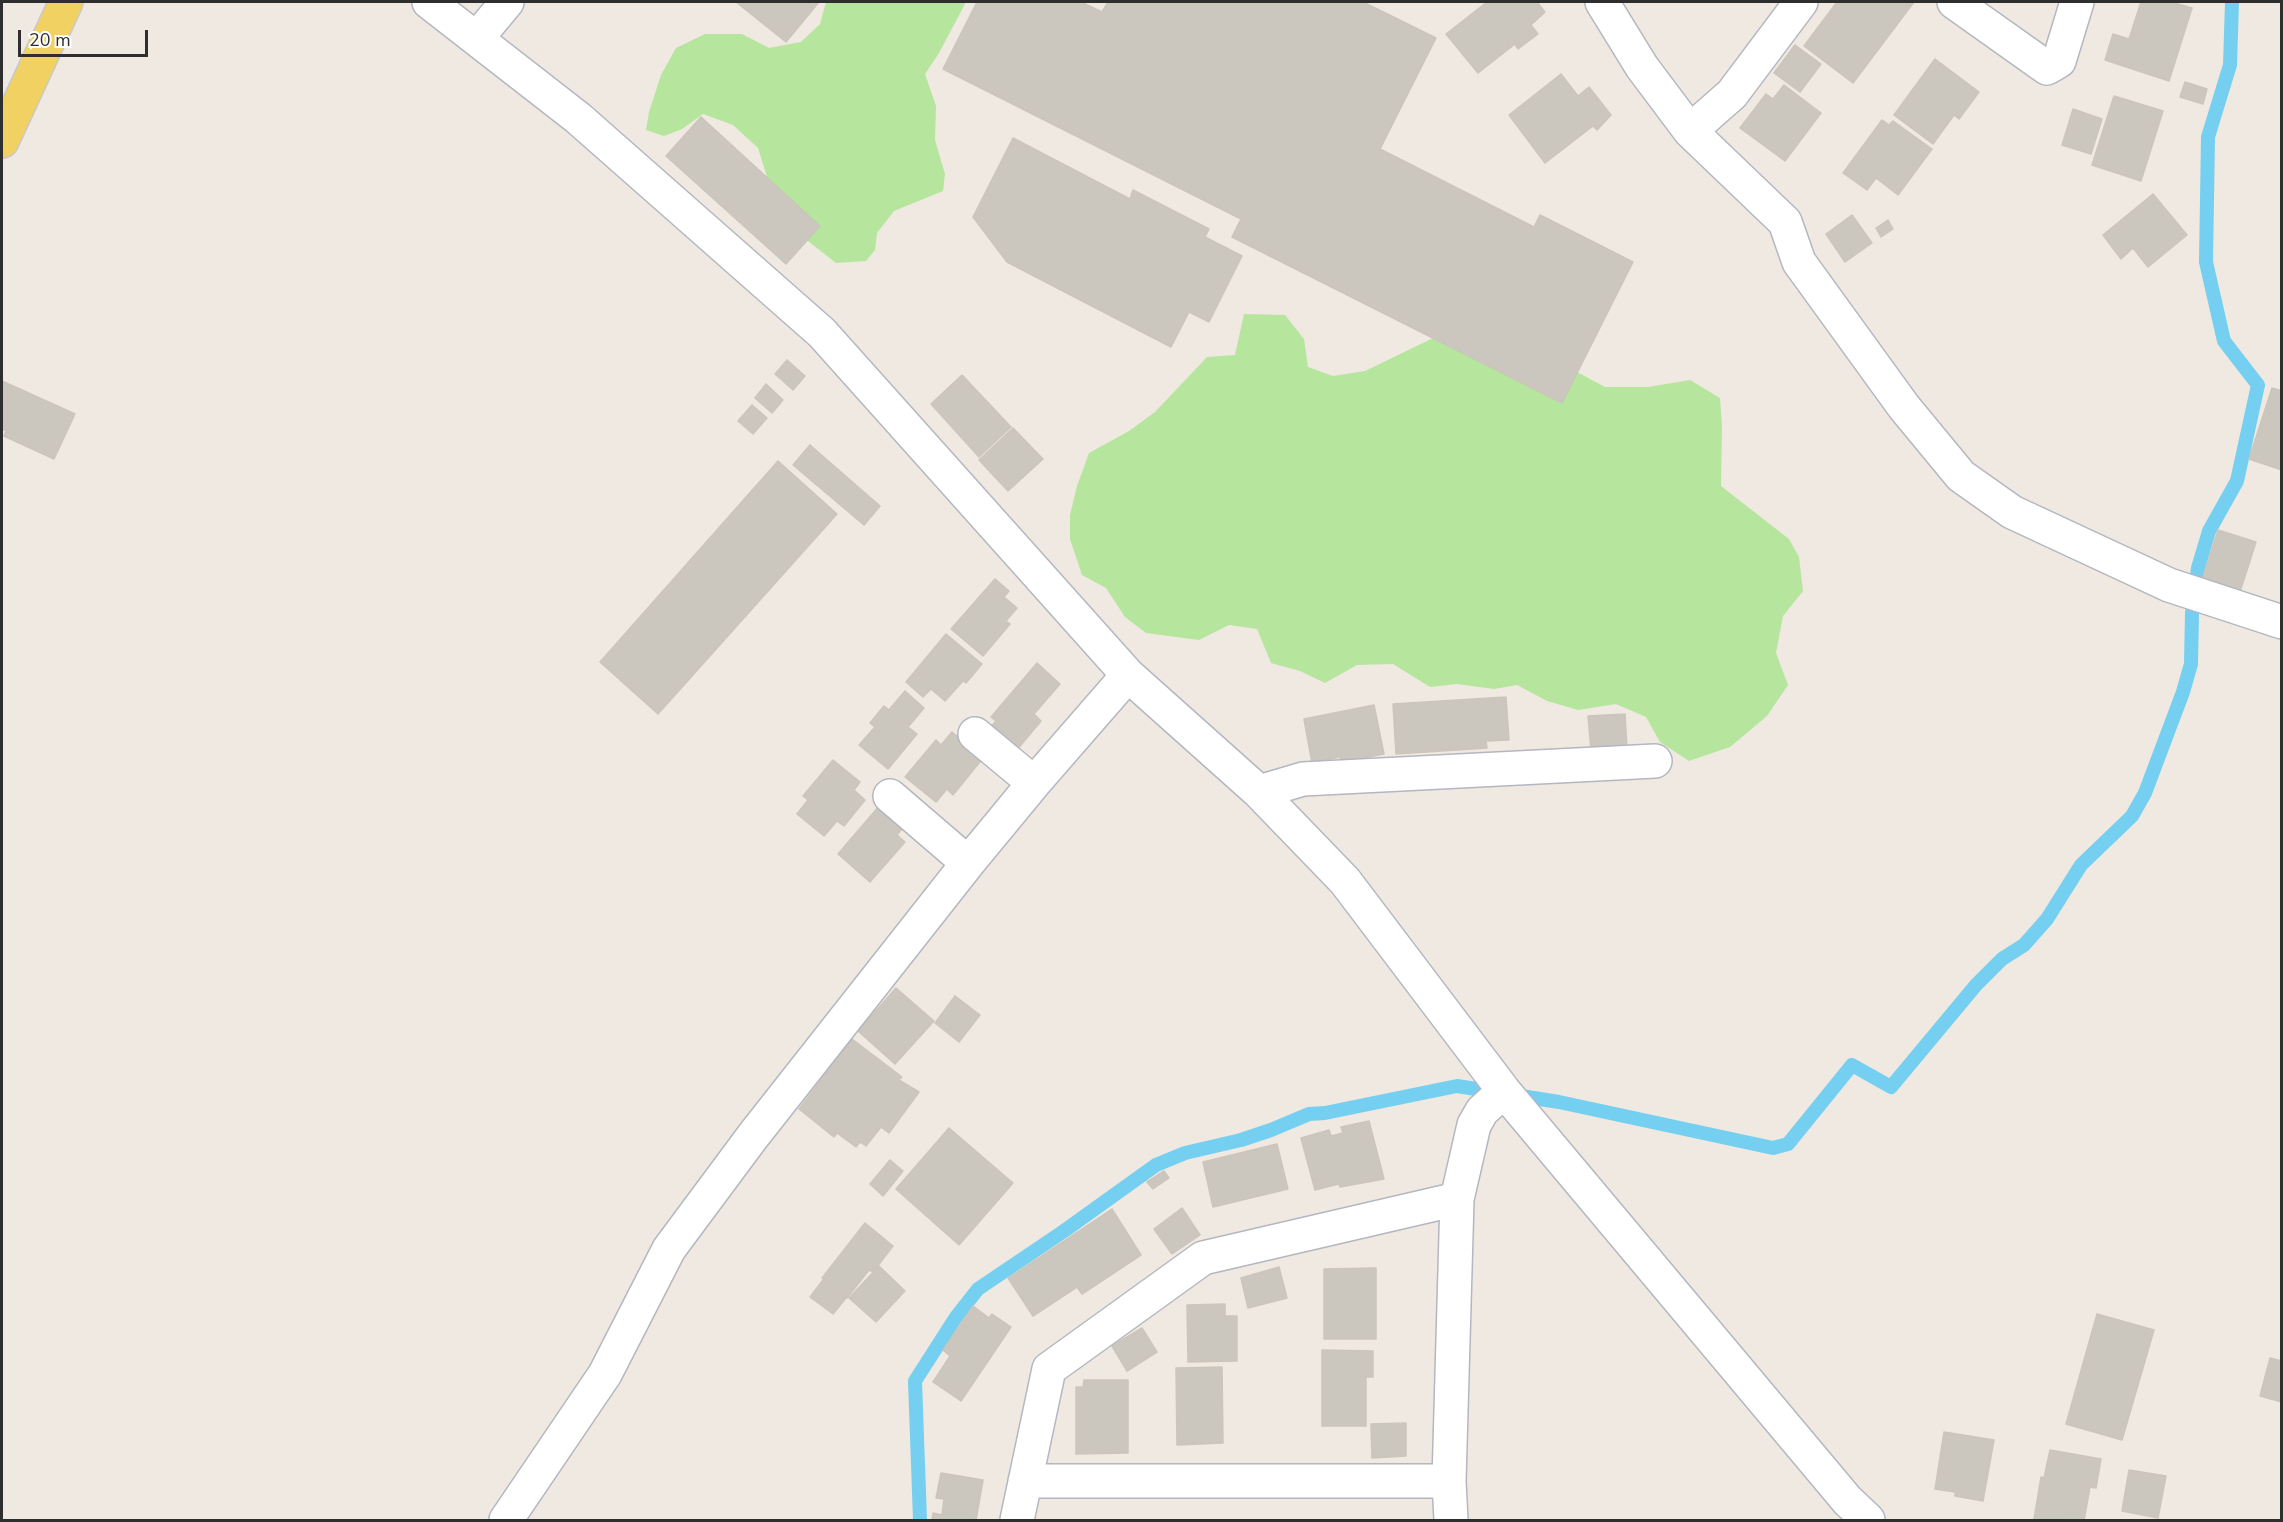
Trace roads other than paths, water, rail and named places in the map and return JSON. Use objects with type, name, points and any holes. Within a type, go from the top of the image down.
[{"type":"main road","points":[[2,141],[66,2]]},
{"type":"street","points":[[429,2],[578,118],[822,333],[1128,675],[1259,792],[1345,881],[1504,1091],[1839,1491],[1868,1521]]},
{"type":"street","points":[[477,38],[507,2]]},
{"type":"street","points":[[1602,2],[1642,67],[1690,131],[1785,222],[1799,262],[1904,407],[1961,476],[2012,512],[2169,585],[2282,622]]},
{"type":"street","points":[[1690,131],[1732,94],[1801,2]]},
{"type":"street","points":[[1954,2],[2048,68],[2059,61],[2077,2]]},
{"type":"street","points":[[506,1521],[605,1374],[669,1249],[753,1136],[968,863],[1128,675]]},
{"type":"street","points":[[975,734],[1034,783]]},
{"type":"street","points":[[1259,792],[1303,779],[1655,761]]},
{"type":"street","points":[[890,796],[968,863]]},
{"type":"street","points":[[1451,1521],[1449,1481],[1457,1199],[1474,1125],[1482,1111],[1504,1091]]},
{"type":"street","points":[[1017,1521],[1048,1370],[1203,1258],[1457,1199]]},
{"type":"street","points":[[1025,1481],[1449,1481]]},
{"type":"waterway","points":[[920,1520],[915,1381],[956,1317],[978,1289],[1156,1165],[1185,1153],[1241,1140],[1309,1114],[1325,1113],[1457,1086],[1559,1102],[1773,1148],[1788,1144],[1852,1065],[1891,1087],[1976,985],[2002,959],[2024,945],[2047,919],[2081,865],[2132,816],[2145,793],[2183,692],[2191,664],[2192,613],[2198,568],[2209,531],[2237,481],[2258,385],[2224,341],[2206,262],[2208,137],[2230,65],[2232,2]]}]
